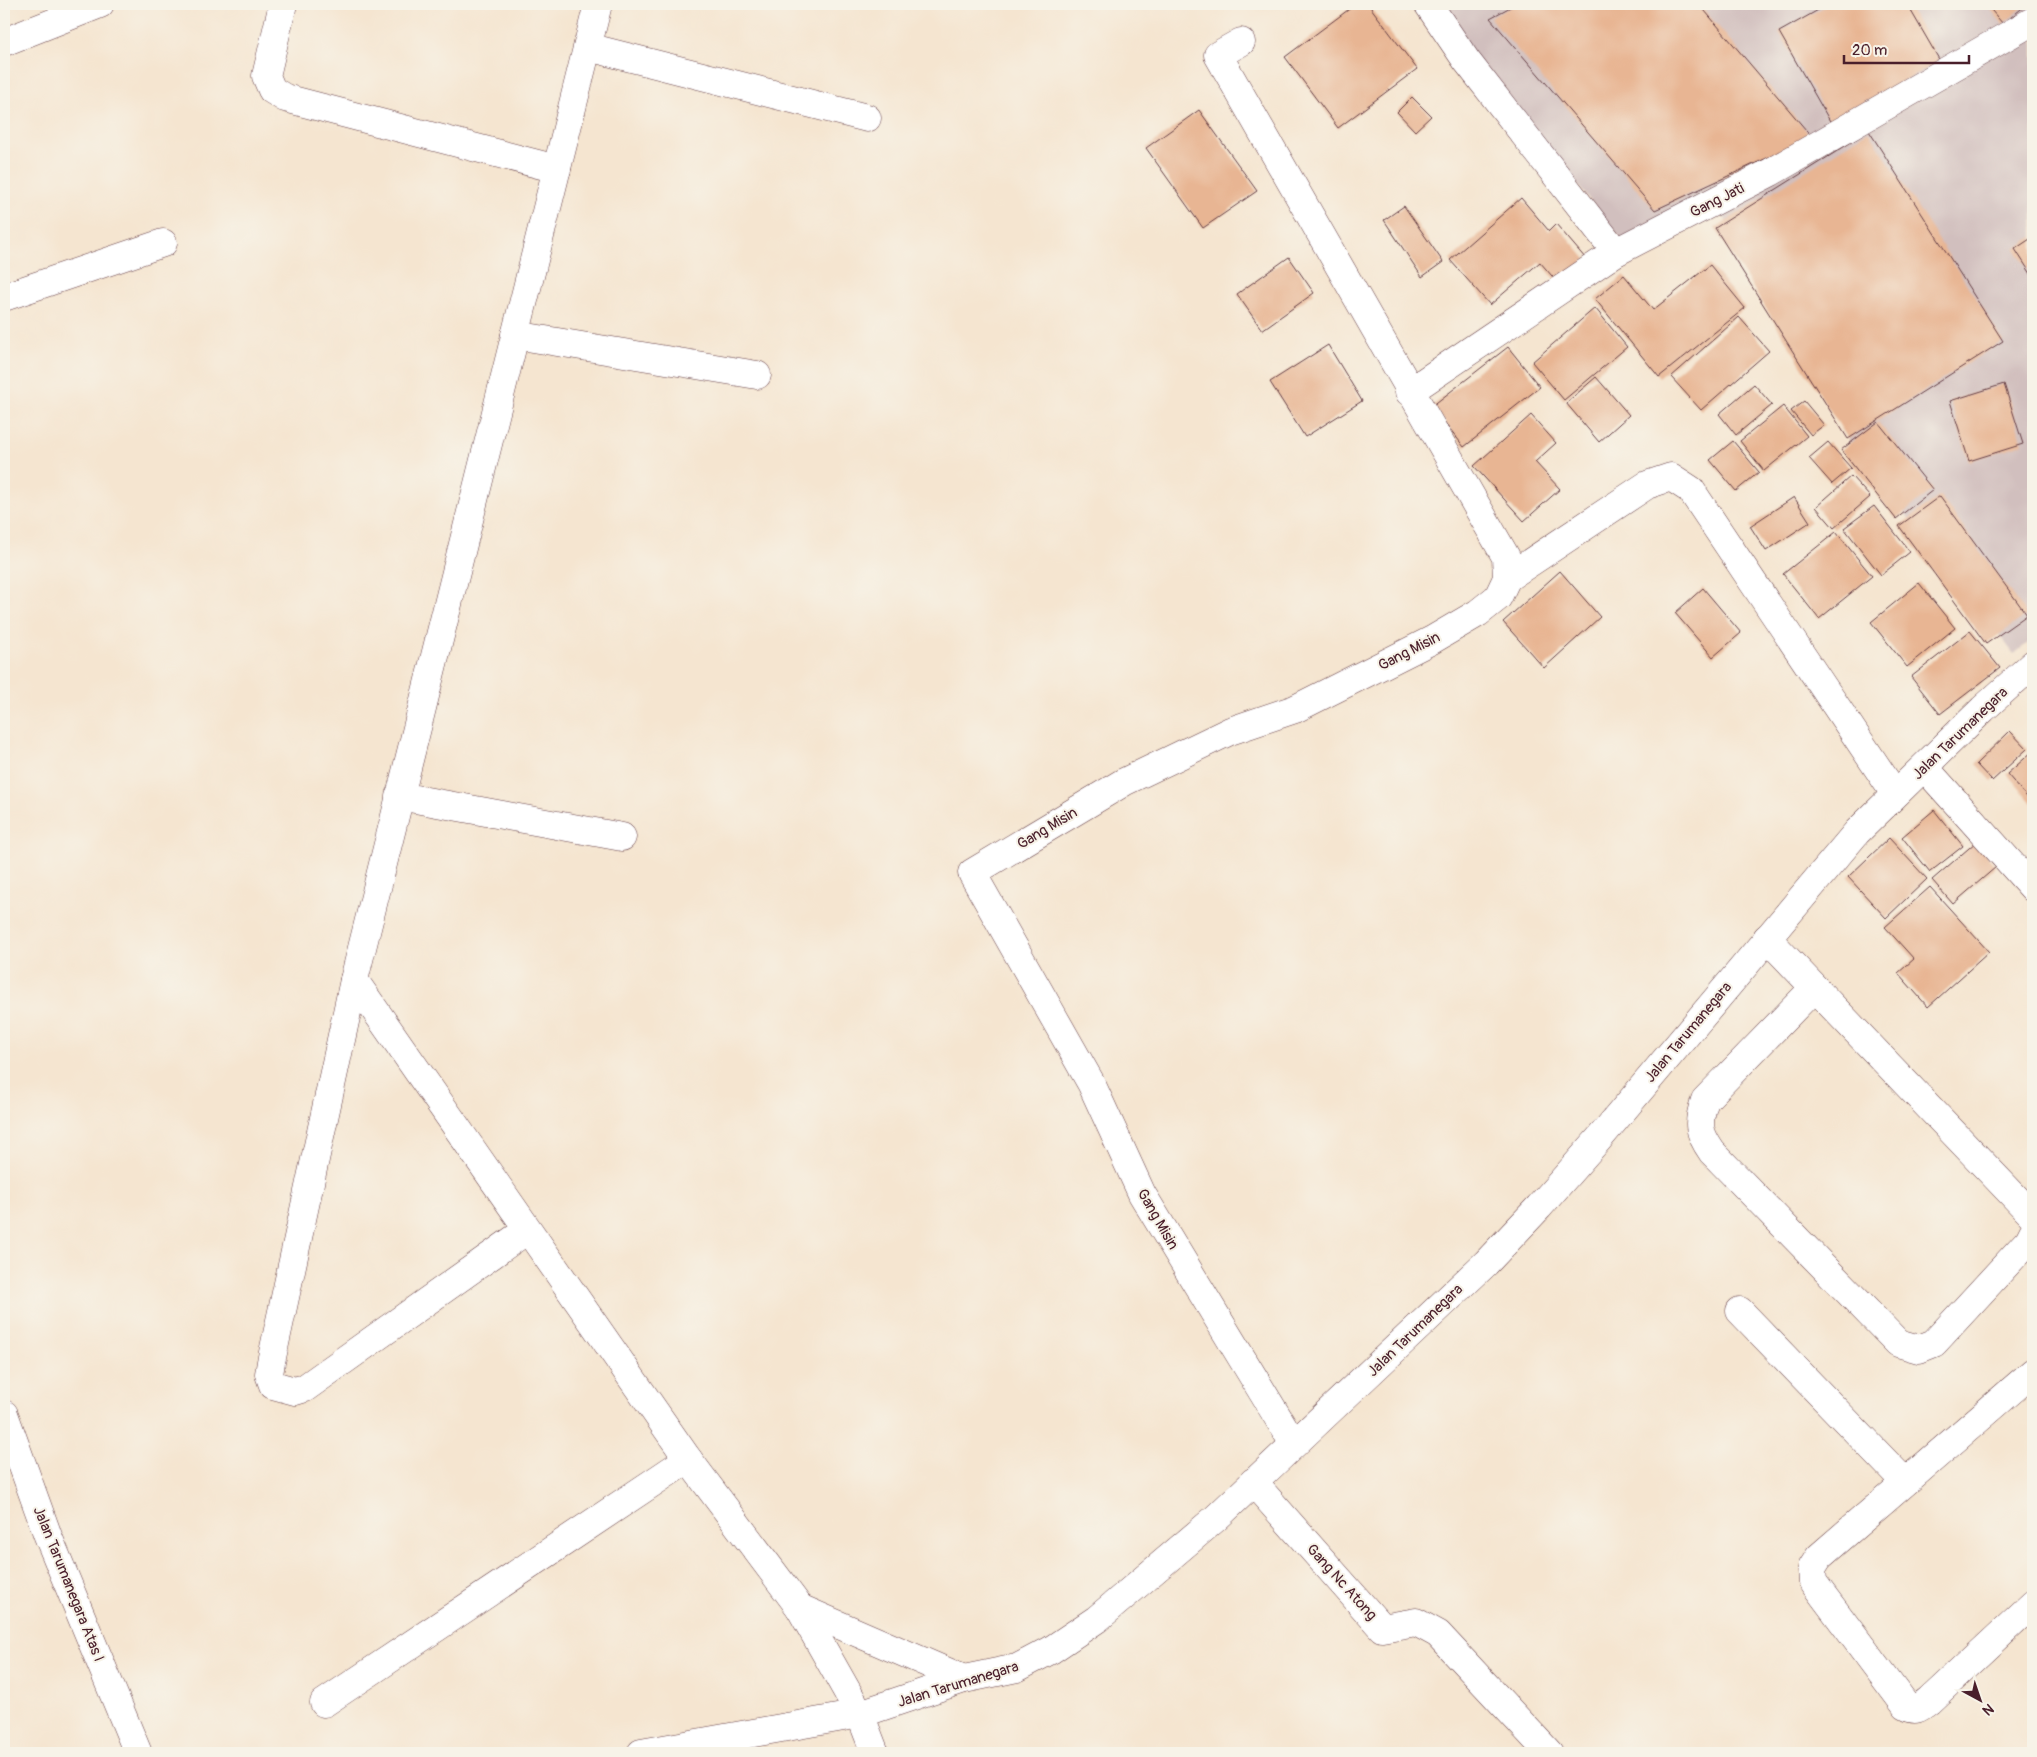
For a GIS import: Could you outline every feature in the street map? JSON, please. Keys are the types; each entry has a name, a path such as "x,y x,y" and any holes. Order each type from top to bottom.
{"street":[{"path":"4,42 100,4"},
{"path":"283,4 266,76 272,90 285,98 557,169"},
{"path":"527,1230 305,1388 295,1391 273,1385 269,1374 271,1362 354,980 598,4"},
{"path":"1428,4 1466,60 1616,252"},
{"name":"Gang Jati","path":"1409,392 1616,252 1771,172 2033,21"},
{"path":"1241,42 1218,55 1409,392 1506,557 1507,578"},
{"path":"588,47 866,118"},
{"path":"4,297 163,243"},
{"path":"515,335 757,375"},
{"path":"1507,578 1647,485 1670,477 1691,490 1895,794"},
{"name":"Gang Misin","path":"1294,1444 1142,1194 1091,1083 972,873 1124,782 1230,731 1295,709 1432,640 1478,613 1498,597 1507,578"},
{"name":"Jalan Tarumanegara","path":"641,1753 860,1714 964,1679 1017,1668 1051,1650 1097,1619 1201,1531 1425,1322 1539,1207 1857,832 1895,794 1925,768 1983,709 2033,664"},
{"path":"1925,768 2033,888"},
{"path":"399,796 622,837"},
{"path":"1767,938 2033,1216"},
{"path":"354,980 688,1459 800,1608 860,1714 875,1753"},
{"path":"1814,988 1705,1100 1699,1117 1701,1137 1712,1152 1898,1343 1919,1349 1934,1343 2029,1240 2033,1232"},
{"path":"1740,1311 1905,1482"},
{"path":"2033,1372 1819,1557 1812,1568 1813,1582 1906,1706 1912,1710 1920,1709 2033,1604"},
{"name":"Jalan Tarumanegara Atas I","path":"4,1414 48,1536 138,1753"},
{"path":"324,1703 688,1459"},
{"name":"Gang Nc Atong","path":"1253,1482 1382,1628 1416,1622 1438,1634 1549,1753"},
{"path":"800,1608 964,1679"}],"shaded area":[{"path":"1432,4 2033,4 2033,639 2014,654 1848,439 1714,199 1630,250"}],"building":[{"path":"1356,4 1368,4 1417,69 1338,128 1285,57"},
{"path":"1516,4 1699,4 1812,137 1655,210 1490,18"},
{"path":"1829,4 1907,4 1940,61 1831,123 1779,32"},
{"path":"1986,4 2027,4 2003,24"},
{"path":"1412,97 1431,116 1415,131 1397,112"},
{"path":"1199,110 1257,191 1203,228 1146,148"},
{"path":"1869,131 2003,341 1848,439 1715,228"},
{"path":"1521,198 1549,231 1556,224 1586,259 1558,283 1540,262 1490,305 1450,260"},
{"path":"1404,206 1443,262 1422,277 1384,220"},
{"path":"2033,237 2033,277 2015,249"},
{"path":"1289,257 1314,293 1262,330 1237,294"},
{"path":"1710,265 1745,308 1659,377 1595,299 1624,275 1653,310"},
{"path":"1595,308 1627,347 1564,400 1532,362"},
{"path":"1739,317 1769,351 1701,410 1671,377"},
{"path":"1328,345 1362,401 1305,437 1270,382"},
{"path":"1508,347 1540,387 1464,447 1432,406"},
{"path":"1596,377 1629,415 1599,442 1566,403"},
{"path":"1754,384 1772,405 1736,435 1719,414"},
{"path":"2004,384 2023,444 1969,461 1950,401"},
{"path":"1804,401 1824,425 1811,435 1791,411"},
{"path":"1783,406 1807,436 1764,471 1740,441"},
{"path":"1531,415 1556,443 1535,462 1560,489 1524,521 1474,466"},
{"path":"1878,422 1933,490 1896,519 1841,450"},
{"path":"1733,441 1759,472 1736,491 1710,460"},
{"path":"1828,442 1851,468 1832,484 1809,458"},
{"path":"1851,476 1870,497 1834,528 1816,507"},
{"path":"1940,496 2027,615 1986,644 1899,526"},
{"path":"1794,497 1810,522 1766,551 1750,526"},
{"path":"1874,506 1910,552 1881,575 1844,528"},
{"path":"1836,532 1872,576 1819,619 1783,574"},
{"path":"1560,571 1600,617 1544,668 1503,622"},
{"path":"1919,583 1955,628 1907,667 1871,622"},
{"path":"1703,588 1741,633 1713,657 1675,613"},
{"path":"1970,631 2000,668 1940,714 1911,677"},
{"path":"2010,731 2027,749 1992,781 1976,764"},
{"path":"2033,751 2033,804 2007,774"},
{"path":"1934,810 1963,846 1930,872 1902,837"},
{"path":"1889,838 1927,879 1886,918 1848,877"},
{"path":"1976,842 1996,867 1953,904 1932,880"},
{"path":"1930,887 1989,952 1928,1007 1898,973 1914,959 1885,927"}]}
